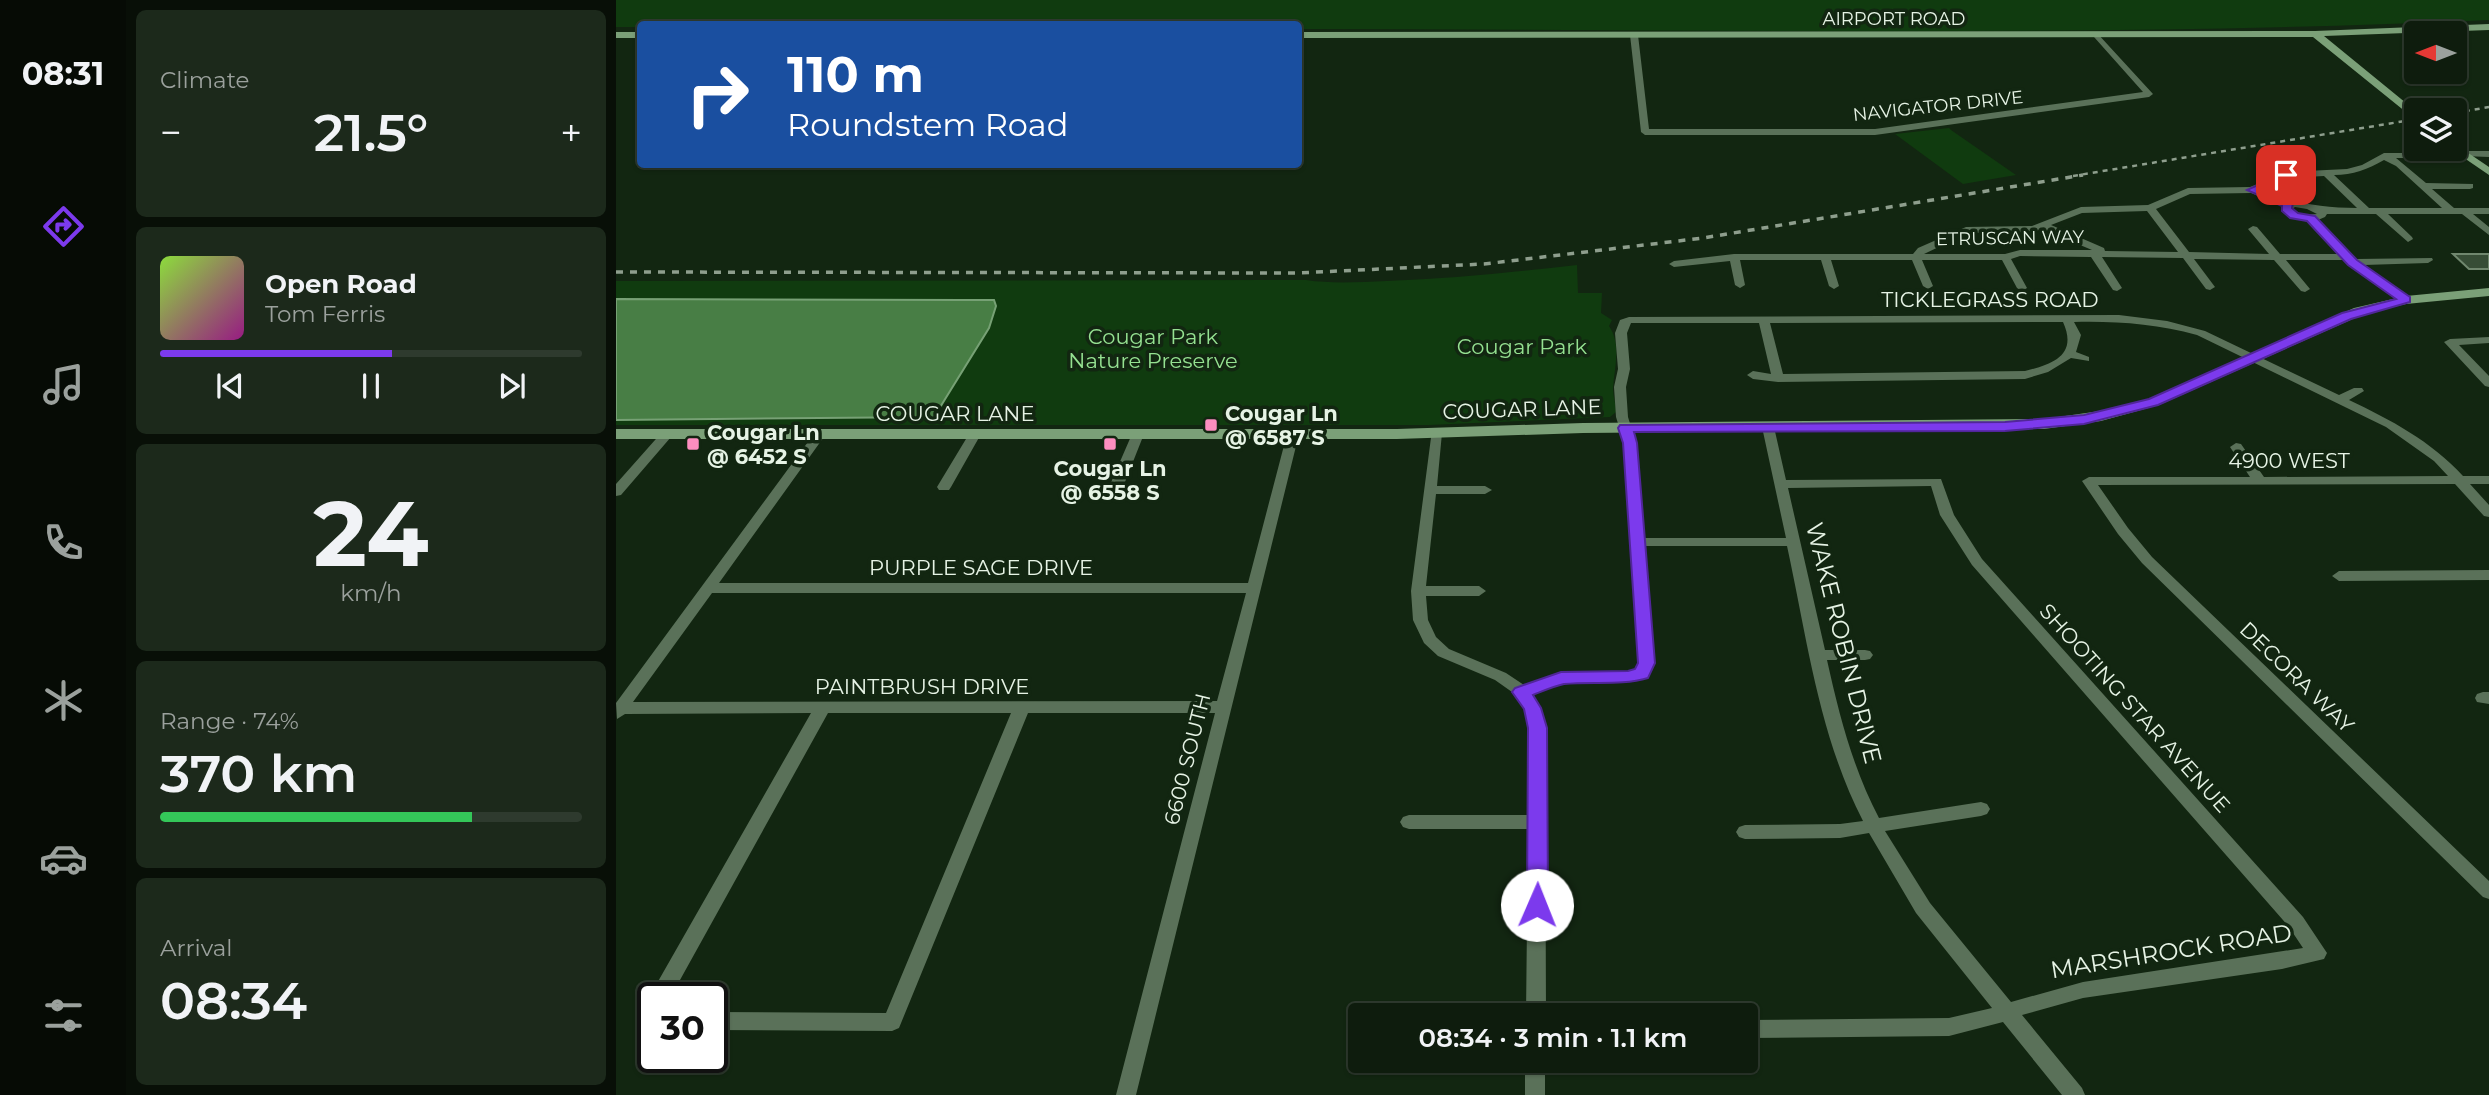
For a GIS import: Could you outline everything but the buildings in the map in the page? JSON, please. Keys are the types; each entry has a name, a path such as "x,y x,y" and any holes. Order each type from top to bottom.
{"street":[{"name":"AIRPORT ROAD","path":"1302,35 2315,34 2489,27"},
{"name":"NAVIGATOR DRIVE","path":"1634,35 1645,132 1875,132 2149,94 2097,34"},
{"path":"2315,34 2404,106"},
{"path":"616,35 637,35"},
{"path":"2386,90 2404,101"},
{"path":"2467,152 2489,154"},
{"path":"2384,156 2399,164 2451,211"},
{"path":"1928,286 1916,257 1922,250 1966,230 2033,229 2081,210 2150,208 2188,191 2252,190 2286,175 2357,170 2384,156 2404,156"},
{"path":"2467,156 2489,172"},
{"path":"2325,172 2366,211"},
{"path":"2424,186 2470,186"},
{"path":"2252,190 2289,205 2309,206 2321,211 2489,211"},
{"path":"2289,205 2286,209 2290,214 2311,219 2320,217 2321,211"},
{"path":"2150,208 2210,287"},
{"path":"2379,211 2408,239"},
{"path":"2465,211 2489,232"},
{"path":"2311,219 2350,260 2406,300"},
{"path":"2044,226 2108,253"},
{"path":"2253,229 2305,289"},
{"name":"ETRUSCAN WAY","path":"1674,264 1734,257 2005,257 2020,253 2428,260"},
{"path":"2094,253 2117,288"},
{"path":"1734,257 1741,285"},
{"path":"1825,257 1834,286"},
{"path":"2005,257 2022,288"},
{"name":"COUGAR LANE","path":"616,434 1436,433 1625,428 2005,426 2074,421 2154,402 2347,316 2406,300 2489,292"},
{"path":"1764,318 1778,378"},
{"path":"1754,375 1778,378 2002,377 2044,370 2070,354 2075,335 2067,318"},
{"name":"TICKLEGRASS ROAD","path":"1625,428 1620,387 1624,369 1621,333 1624,322 1636,319 2131,318 2202,333 2416,440 2439,457 2489,513"},
{"path":"2489,340 2450,342 2489,383"},
{"path":"2070,354 2085,359"},
{"path":"2340,400 2358,391"},
{"name":"WAKE ROBIN DRIVE","path":"1768,427 1842,752 1874,826 1903,880 1923,908 2075,1095"},
{"path":"1521,692 1561,678 1628,677 1642,674 1647,651 1630,443 1625,428"},
{"path":"1436,433 1417,614 1428,640 1443,653 1486,670 1521,692 1532,708 1537,728 1536,1003"},
{"path":"616,492 667,434"},
{"path":"618,711 820,434"},
{"path":"944,487 975,434"},
{"path":"1116,487 1138,434"},
{"name":"6600 SOUTH","path":"1126,1095 1293,434"},
{"path":"2236,447 2260,481"},
{"name":"4900 WEST","path":"2089,481 2489,480"},
{"name":"DECORA WAY","path":"2089,481 2123,531 2147,560 2489,892"},
{"name":"SHOOTING STAR AVENUE","path":"1781,484 1936,482 1947,515 1977,562 2296,922 2317,953"},
{"path":"1429,489 1485,490"},
{"path":"1638,542 1793,542"},
{"path":"2339,576 2489,575"},
{"name":"PURPLE SAGE DRIVE","path":"708,588 1254,588"},
{"path":"1418,591 1479,590"},
{"path":"1818,655 1866,655"},
{"path":"668,982 823,707"},
{"name":"PAINTBRUSH DRIVE","path":"618,711 823,707 1224,707"},
{"path":"728,1021 892,1022 1021,707"},
{"path":"1745,832 1840,831 1981,809"},
{"path":"1409,822 1538,822"},
{"name":"MARSHROCK ROAD","path":"1758,1029 1949,1027 1975,1023 2051,996 2083,989 2282,961 2317,953"},
{"path":"1535,1073 1535,1095"}],"green space":[{"path":"616,0 2489,0 2489,20 2192,29 1302,29 1302,21 637,21 637,27 616,27"},
{"path":"1949,128 2016,175 1963,184 1895,134"},
{"name":"Cougar Park","path":"1577,265 1578,293 1602,293 1601,313 1612,320 1609,326 1616,349 1613,389 1616,412 1610,417 1429,425 616,425 616,281 1346,282 1459,277"}],"shaded area":[{"path":"616,299 994,300 996,306 989,328 934,417 616,420"}],"railway":[{"path":"2467,111 2489,107"},
{"path":"2073,176 2404,121"},
{"path":"616,272 1297,273 1484,264 1703,238 2083,175"}],"place":[{"name":"Cougar Ln @ 6587 S","path":"1211,425"},
{"name":"Cougar Ln @ 6452 S","path":"693,444"},
{"name":"Cougar Ln @ 6558 S","path":"1110,444"}],"route":[{"path":"1537,905 1537,728 1532,708 1521,692 1561,678 1628,677 1642,674 1647,663 1630,443 1625,428 2005,426 2084,419 2154,402 2347,316 2406,300 2353,262 2311,219 2294,216 2286,209 2289,205 2252,190 2286,175"}],"park label":[{"name":"Cougar Park Nature Preserve","path":"1153,348"}]}
